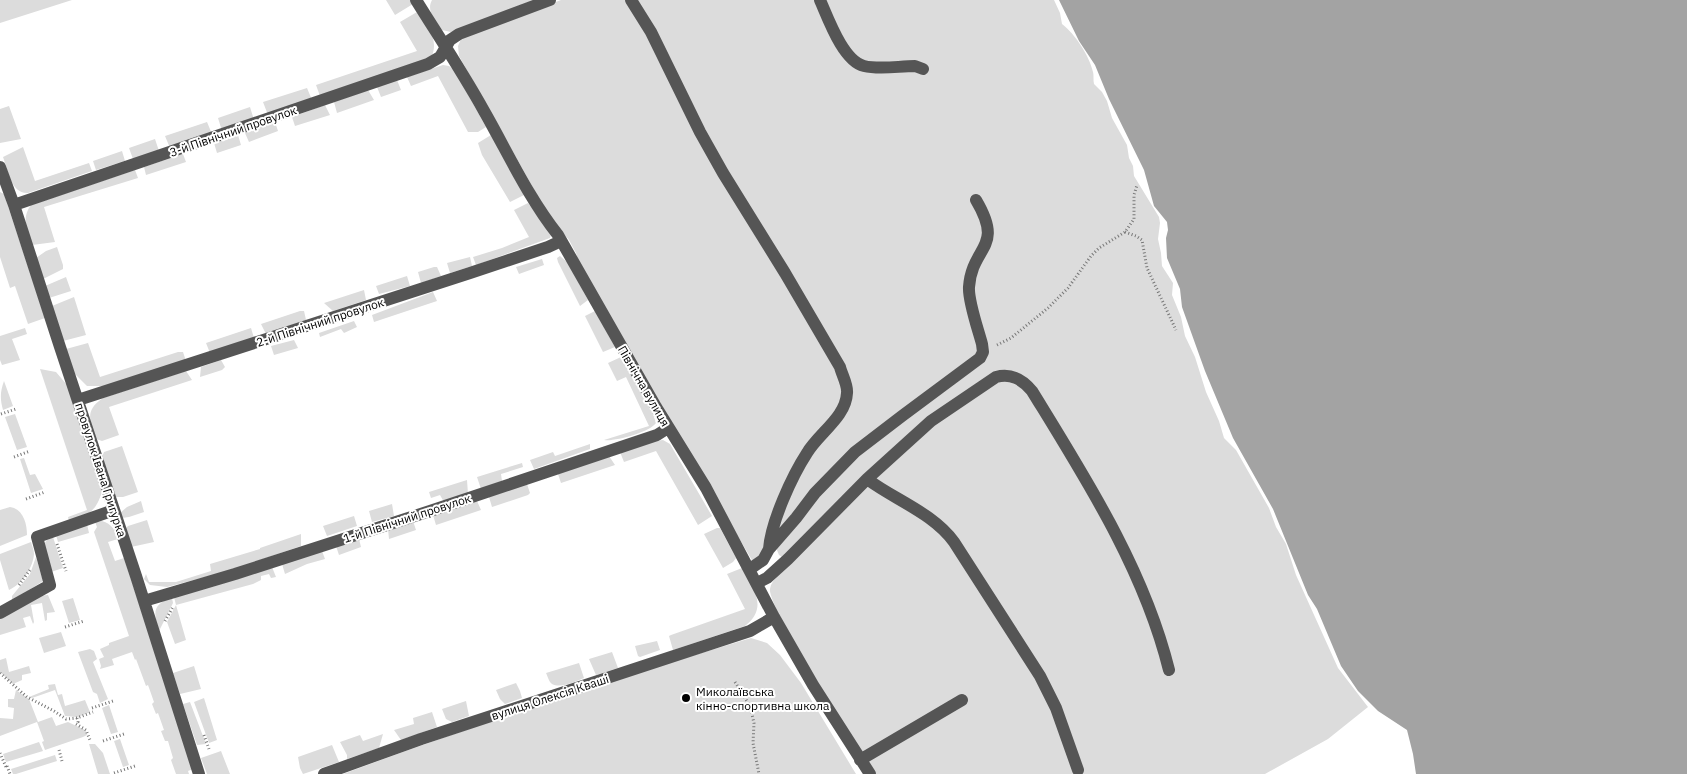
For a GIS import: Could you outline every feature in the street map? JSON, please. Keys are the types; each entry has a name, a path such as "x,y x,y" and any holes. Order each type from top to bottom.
{"street":[{"name":"3-й Північний провулок","path":"14,205 428,64 440,57 450,40 459,34 550,0"},
{"path":"631,0 651,32 700,132 790,281 840,367 846,383 848,393 842,411 807,452 791,484 770,535 768,548 763,560 750,569"},
{"path":"820,0 838,40 852,58 863,66 915,66 923,69"},
{"name":"Північна вулиця","path":"421,2 446,48 478,100 529,195 561,241 668,428 706,488 774,617 813,685 870,774"},
{"name":"провулок Івана Григурка","path":"1,175 14,205 199,774"},
{"path":"768,548 796,518 814,493 855,452 980,358 983,352 969,290 971,272 988,239 989,227 986,216 976,200"},
{"name":"2-й Північний провулок","path":"78,400 470,273 561,241"},
{"path":"757,583 767,578 788,559 867,479 931,420 996,377 1003,375 1014,377 1024,382 1032,391 1110,523 1152,614 1161,640 1168,670"},
{"name":"1-й Північний провулок","path":"144,601 235,574 478,496 657,434 668,428"},
{"path":"867,479 877,487 912,507 949,535 1040,676 1056,708 1078,770"},
{"path":"4,611 50,585 37,537 114,510"},
{"name":"вулиця Олексія Кваші","path":"324,774 421,739 750,631 774,617"},
{"path":"860,760 962,700"}],"path":[{"path":"983,352 1010,338 1048,308 1068,288 1082,266 1095,252 1125,232 1134,219 1134,195 1137,185"},
{"path":"1125,232 1142,240 1147,268 1176,330"},
{"path":"1,414 16,409"},
{"path":"14,457 30,451"},
{"path":"26,499 45,492"},
{"path":"53,531 66,572"},
{"path":"4,611 8,595 14,591 29,572 36,554 40,550"},
{"path":"168,629 165,622 174,604 171,592"},
{"path":"65,628 84,621"},
{"path":"0,673 27,697 54,710 72,724 76,724 86,730 90,740"},
{"path":"735,682 750,706 754,722 753,743 759,774"},
{"path":"66,719 77,718 113,701"},
{"path":"76,724 78,722 77,718"},
{"path":"103,741 124,734"},
{"path":"59,750 62,761"},
{"path":"0,753 10,774"},
{"path":"114,773 135,766"}],"shaded area":[{"path":"0,0 72,0 0,23"},
{"path":"386,0 410,0 413,4 395,15"},
{"path":"432,0 538,0 451,32 442,30 434,19 430,8"},
{"path":"561,0 628,0 843,384 840,405 826,425 756,561 753,562 580,266 569,240 549,216 459,56 458,46 462,37"},
{"path":"635,0 1054,0 1060,13 1062,24 1085,52 1091,65 1094,84 1107,101 1112,118 1127,145 1134,176 1159,217 1158,239 1162,266 1173,283 1172,295 1181,317 1185,336 1195,357 1224,438 1236,450 1269,508 1276,527 1286,544 1296,575 1338,668 1368,707 1328,739 1265,774 876,774 798,649 773,601 770,589 776,578 791,563 779,555 772,538 794,484 850,393 725,172"},
{"path":"1059,0 1687,0 1687,774 1416,774 1407,730 1378,711 1358,691 1341,666 1317,609 1308,595 1273,509 1233,438 1205,371 1182,307 1180,289 1167,258 1167,222 1154,206 1144,170 1109,99 1095,65 1079,41"},
{"path":"417,12 433,39 434,45 431,58 320,96 316,85 417,51 400,22"},
{"path":"443,65 449,66 455,71 486,127 478,132 468,132 438,76 411,86 407,77"},
{"path":"397,80 401,90 381,97 377,87"},
{"path":"307,88 312,100 268,115 263,102"},
{"path":"368,90 374,100 337,113 334,102"},
{"path":"325,105 330,115 295,126 292,117"},
{"path":"9,106 21,139 0,143 0,109"},
{"path":"250,107 254,120 222,131 218,118"},
{"path":"207,122 212,134 170,148 165,136"},
{"path":"275,122 278,131 249,142 245,133"},
{"path":"238,135 241,145 217,153 214,143"},
{"path":"491,135 524,195 510,202 482,155 478,143"},
{"path":"155,139 159,151 133,159 129,148"},
{"path":"23,147 35,181 89,163 92,171 28,193 22,192 18,190 11,180 3,157"},
{"path":"122,151 125,161 96,170 93,161"},
{"path":"183,154 186,162 146,175 144,167"},
{"path":"135,170 138,178 44,207 55,242 32,245 26,219 31,205"},
{"path":"0,192 4,194 45,318 28,324 15,286 10,288 0,257"},
{"path":"528,203 551,234 550,238 476,265 473,257 529,237 514,210"},
{"path":"57,247 63,269 43,279 36,258 46,251"},
{"path":"560,256 568,263 588,300 580,306 558,262 557,258"},
{"path":"470,257 472,266 450,273 447,263"},
{"path":"542,259 544,265 519,274 516,267"},
{"path":"437,267 441,276 421,283 418,272"},
{"path":"407,276 410,286 379,294 376,286"},
{"path":"66,277 71,291 49,298 45,286"},
{"path":"364,290 366,300 333,311 324,303"},
{"path":"433,292 437,301 374,322 372,315"},
{"path":"74,297 86,335 63,341 52,306"},
{"path":"304,311 306,320 266,334 261,324"},
{"path":"595,311 615,347 603,352 585,316"},
{"path":"354,321 357,327 344,333 341,329 320,337 319,333"},
{"path":"25,328 27,334 12,339 20,360 2,365 0,360 0,336"},
{"path":"251,328 254,338 210,353 206,343"},
{"path":"294,340 298,348 274,355 271,346"},
{"path":"88,343 100,377 178,352 183,352 186,361 106,386 87,386 74,373 66,349"},
{"path":"621,357 653,414 656,423 647,430 632,436 604,440 649,426 626,377 617,381 608,363"},
{"path":"221,360 225,367 222,370 200,377 201,367"},
{"path":"40,369 56,372 67,385 102,492 94,509 69,521 68,517 87,510"},
{"path":"186,371 192,380 109,407 119,435 102,441 96,439 90,416 93,407 103,398"},
{"path":"4,381 13,406 3,410 1,396"},
{"path":"15,414 27,447 17,450 5,417"},
{"path":"663,440 670,444 712,516 698,525 656,451 624,462 620,452"},
{"path":"590,444 590,449 534,469 530,460 553,452 555,456"},
{"path":"122,446 138,492 123,497 115,497 102,457 104,452"},
{"path":"609,456 615,465 561,483 558,474"},
{"path":"24,458 30,475 35,474 43,489 31,493 20,459"},
{"path":"522,463 523,467 501,474 502,481 481,489 477,477"},
{"path":"467,480 468,494 444,502 440,495 431,498 429,492"},
{"path":"527,484 530,493 528,495 492,507 489,497"},
{"path":"141,501 144,512 122,518 120,513 127,507"},
{"path":"477,501 481,510 436,525 433,515"},
{"path":"392,504 394,516 372,522 369,511"},
{"path":"10,507 18,511 23,517 27,535 0,546 0,510"},
{"path":"354,516 357,526 327,536 323,526"},
{"path":"147,520 154,542 131,547 125,529 128,526"},
{"path":"102,521 113,528 116,533 118,539 108,542 115,561 124,558 193,769 188,771 189,774 176,774 171,760 173,758 168,741 165,741 161,731 164,730 158,713 156,714 152,704 154,702 148,685 146,686 132,652 112,659 114,665 100,669 99,659 104,657 100,649 109,645 109,643 129,636 94,532 97,527 95,522"},
{"path":"413,521 416,530 389,539 388,529"},
{"path":"87,524 89,533 58,542 56,535"},
{"path":"720,528 736,558 723,568 704,534"},
{"path":"301,534 301,546 228,571 167,587 150,585 144,579 146,574 149,582 176,582 211,571 210,564"},
{"path":"53,537 63,568 51,572 44,544"},
{"path":"359,539 361,547 339,555 336,546"},
{"path":"31,542 34,554 32,565 22,580 9,590 0,554"},
{"path":"322,551 325,559 307,564 285,574 282,564"},
{"path":"36,557 43,581 12,601 12,596 30,574"},
{"path":"272,567 276,577 271,578 269,574 261,576 261,580 253,584 176,605 174,597"},
{"path":"742,568 757,597 756,612 752,619 745,626 673,650 669,636 745,609 727,574"},
{"path":"48,595 55,612 47,613 47,620 45,621 42,603 31,605 33,624 30,616 23,618 26,627 0,635 0,618 39,596"},
{"path":"73,598 80,620 69,623 62,601"},
{"path":"172,598 173,603 159,631 155,615 157,607 165,600"},
{"path":"176,605 186,640 175,644 167,622"},
{"path":"61,632 66,646 44,653 39,638"},
{"name":"Миколаївська кінно-спортивна школа","path":"751,638 767,643 780,655 801,683 856,774 343,774 444,737 546,703"},
{"path":"657,641 660,650 638,656 635,646"},
{"path":"90,649 94,651 97,659 93,662 108,699 100,703 97,694 93,692 78,652"},
{"path":"612,652 618,668 596,675 589,659"},
{"path":"6,658 9,672 29,666 31,673 22,675 22,680 13,684 0,672 0,660"},
{"path":"579,663 584,678 560,686 550,682 546,673"},
{"path":"194,666 201,689 180,694 173,673"},
{"path":"516,683 522,698 505,704 500,699 496,690"},
{"path":"55,684 58,695 62,694 65,706 85,700 90,712 78,717 65,716 55,690 32,698 29,697 49,689 48,685"},
{"path":"16,690 29,699 38,722 52,717 56,726 68,722 85,730 87,735 45,750 42,742 44,741 37,722 0,736 0,718 13,719 14,708 8,707 8,699 14,699"},
{"path":"204,698 217,740 209,743 194,702"},
{"path":"466,701 469,716 452,722 446,719 442,709"},
{"path":"190,702 206,744 197,745 183,704"},
{"path":"109,705 118,732 111,734 102,708"},
{"path":"432,712 437,727 401,740 394,730 414,724 413,718"},
{"path":"383,734 379,748 347,759 347,755 340,742 360,735 363,741"},
{"path":"120,739 129,765 123,767 114,741"},
{"path":"39,742 43,751 6,762 3,754"},
{"path":"89,744 95,744 103,753 110,774 98,774"},
{"path":"332,745 339,762 303,774 298,757"},
{"path":"221,751 230,774 207,774 201,758"},
{"path":"55,755 57,761 16,774 13,774 11,769"}],"place":[{"name":"Миколаївська кінно-спортивна школа","path":"686,698"}]}
